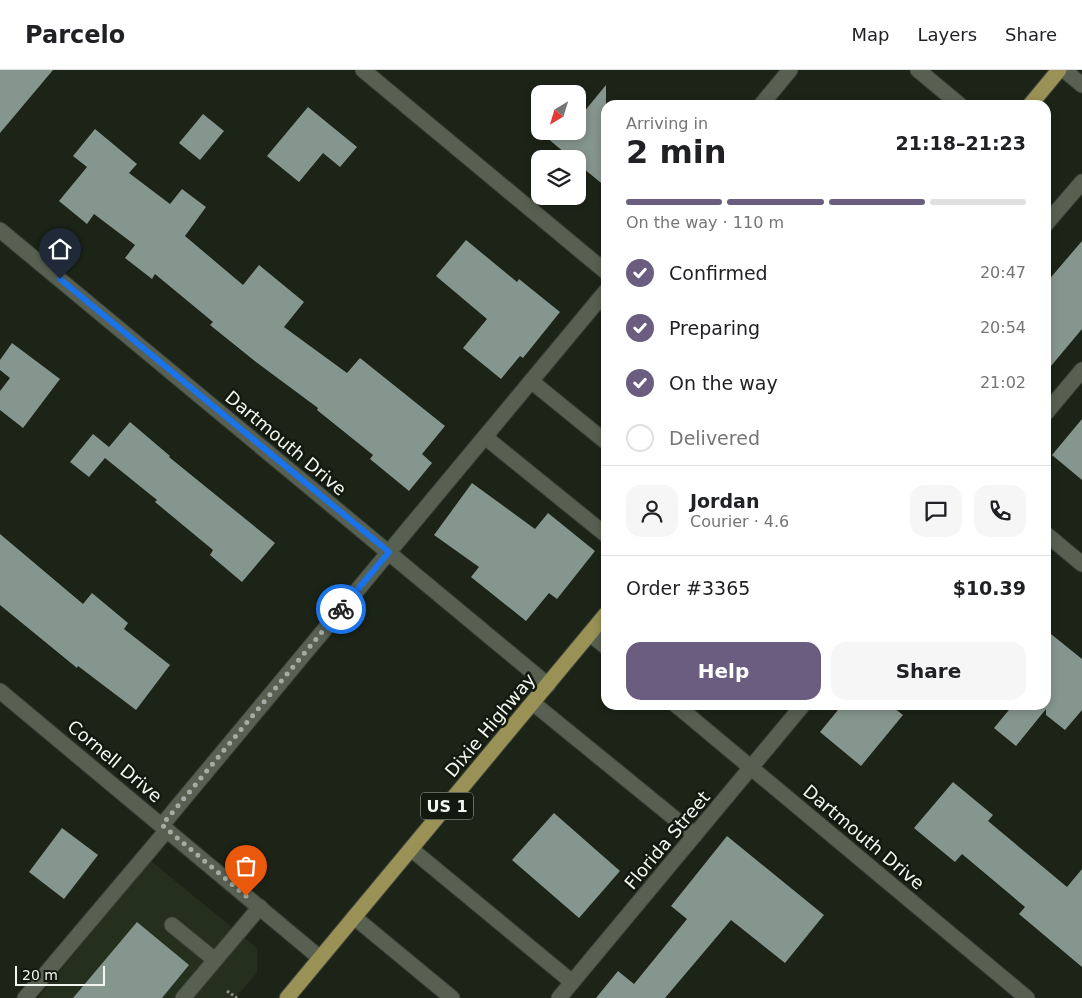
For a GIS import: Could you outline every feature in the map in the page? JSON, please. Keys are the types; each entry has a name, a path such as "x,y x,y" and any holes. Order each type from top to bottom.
{"main road":[{"path":"1034,100 1059,70"},
{"name":"Dixie Highway","path":"287,998 601,620"}],"street":[{"path":"363,70 601,268"},
{"path":"765,100 790,70"},
{"path":"918,70 954,100"},
{"path":"1064,70 1082,85"},
{"path":"1051,218 1082,182"},
{"name":"Dartmouth Drive","path":"0,230 548,685"},
{"path":"25,998 389,552 601,297"},
{"path":"1051,407 1082,370"},
{"path":"532,381 601,438"},
{"path":"485,438 601,531"},
{"path":"1051,538 1082,564"},
{"path":"590,634 601,643"},
{"name":"Cornell Drive","path":"0,691 320,958"},
{"path":"533,703 695,835"},
{"name":"Dartmouth Drive","path":"682,710 1027,998"},
{"name":"Florida Street","path":"559,998 800,710"},
{"path":"411,849 572,982"},
{"path":"183,998 260,907"},
{"path":"354,917 452,998"},
{"path":"172,925 215,960"}],"path":[{"path":"228,991 237,998"}],"shaded area":[{"path":"150,860 257,948 257,973 235,998 38,998"}],"building":[{"path":"0,70 53,70 0,133"},
{"path":"606,85 606,100 601,100 601,183 586,171 586,150 561,150 550,140 586,140 586,109"},
{"path":"308,107 357,147 340,167 323,153 299,182 267,156"},
{"path":"203,114 224,131 200,160 179,143"},
{"path":"95,129 137,164 129,173 170,204 182,189 206,207 185,236 243,285 259,265 304,302 284,327 347,373 360,358 445,426 422,454 432,463 409,491 370,459 373,455 317,410 318,408 210,325 213,322 155,274 152,279 125,258 135,245 94,214 87,224 59,201 87,167 73,156"},
{"path":"466,240 517,282 519,279 560,312 523,358 520,356 501,379 463,348 487,319 436,276"},
{"path":"1082,241 1082,329 1051,366 1051,277"},
{"path":"12,343 60,379 23,428 0,410 0,391 10,378 0,370 0,360"},
{"path":"1082,419 1082,480 1052,455"},
{"path":"130,422 169,457 275,543 242,582 210,555 213,550 155,502 157,500 105,458 89,477 70,462 93,434 109,447"},
{"path":"472,483 535,529 548,513 595,551 557,599 549,593 526,621 471,577 479,567 434,535"},
{"path":"0,534 83,604 92,593 128,623 124,629 170,665 136,710 78,666 77,668 0,605"},
{"path":"1051,634 1082,659 1082,710 1065,730 1046,715 1046,710 1051,710"},
{"path":"838,710 896,710 903,715 861,766 820,732"},
{"path":"1009,710 1045,710 1016,746 994,728"},
{"path":"953,782 993,815 988,821 1067,887 1082,869 1082,967 1019,914 1025,907 962,854 955,862 914,828"},
{"path":"554,813 620,871 579,918 512,860"},
{"path":"62,828 98,855 64,899 29,872"},
{"path":"727,836 824,915 785,963 731,920 665,998 596,998 618,971 634,984 687,919 671,906"},
{"path":"137,922 189,965 162,998 73,998"}],"way so far":[{"path":"246,896 162,825 341,609"}],"route":[{"path":"60,279 389,552 341,609"}]}
